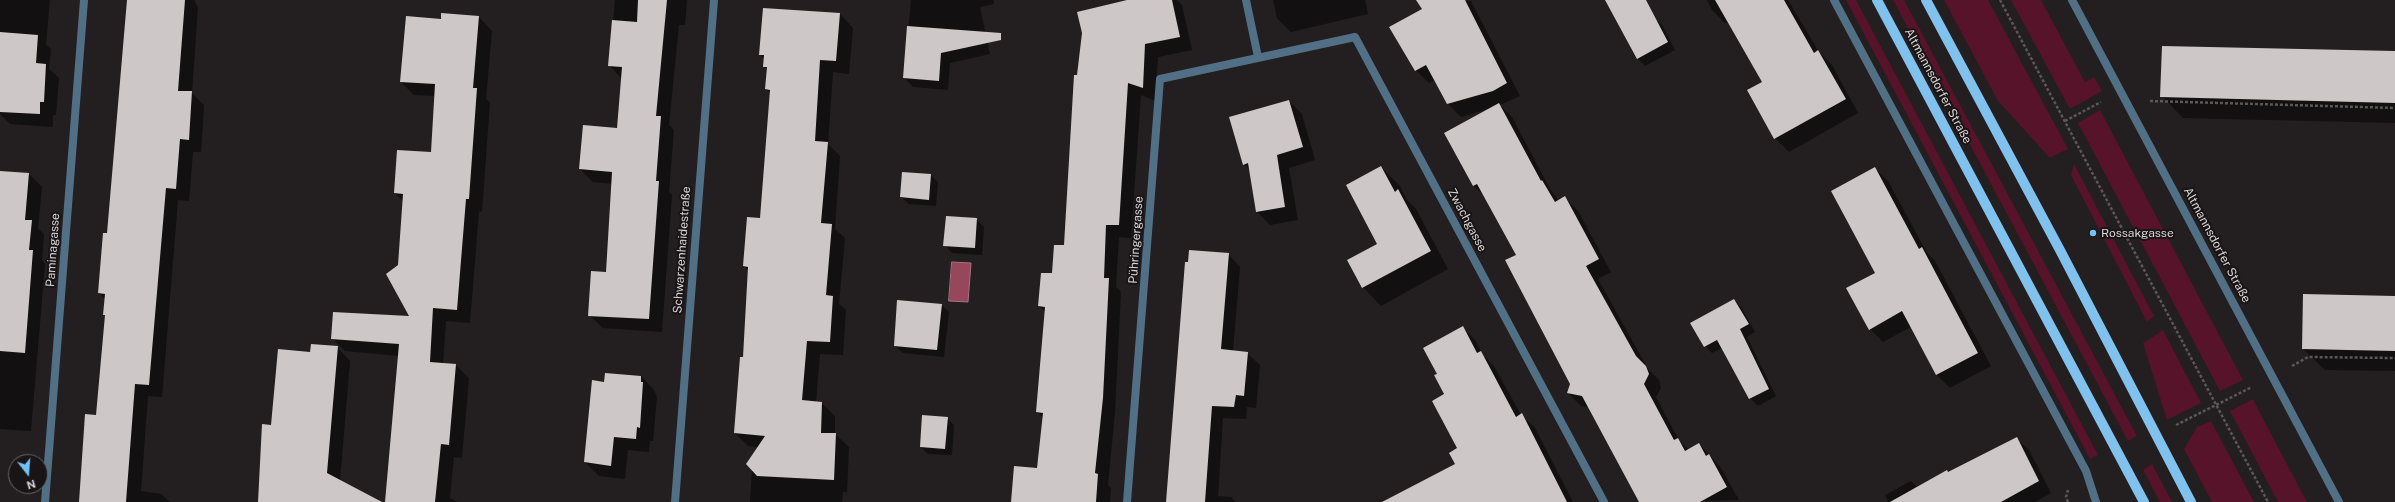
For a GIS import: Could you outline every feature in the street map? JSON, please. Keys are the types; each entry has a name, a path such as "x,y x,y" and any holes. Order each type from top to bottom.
{"main road":[{"name":"Altmannsdorfer Straße","path":"1877,0 2144,502"},
{"path":"1926,0 2061,252 2191,502"}],"street":[{"name":"Paminagasse","path":"46,502 84,0"},
{"name":"Schwarzenhaidestraße","path":"675,502 714,0"},
{"path":"1246,0 1258,58"},
{"path":"1834,0 2086,471 2096,502"},
{"name":"Altmannsdorfer Straße","path":"2072,0 2339,502"},
{"name":"Zwachgasse","path":"1258,58 1355,36 1604,502"},
{"name":"Pühringergasse","path":"1127,502 1160,79 1258,58"}],"path":[{"path":"2000,0 2268,502"},
{"path":"2065,121 2121,91"},
{"path":"2126,100 2395,108"},
{"path":"2216,405 2272,378 2308,357 2395,358"}],"shaded area":[{"path":"1846,0 1856,0 2098,455 2090,459"},
{"path":"1893,0 1904,0 2137,436 2128,441"},
{"path":"1944,0 1988,0 2068,149 2050,158 1998,101"},
{"path":"2011,0 2041,0 2085,82 2094,77 2102,91 2070,109"},
{"path":"2100,110 2243,380 2220,391 2078,123"},
{"path":"2074,164 2154,316 2147,322 2071,175"},
{"path":"952,262 971,263 968,302 949,301"},
{"path":"2163,330 2201,403 2167,420 2143,343"},
{"path":"2253,399 2307,502 2278,502 2230,411"},
{"path":"2211,421 2254,502 2212,502 2184,449 2197,427"},
{"path":"2152,464 2172,502 2160,502 2143,470"}],"building":[{"path":"127,0 185,0 178,91 192,91 189,140 180,139 176,189 166,188 149,385 135,384 126,502 79,502 85,414 96,415 105,315 103,315 105,294 98,293 103,233 107,233"},
{"path":"638,0 667,0 656,116 661,116 656,181 659,181 649,319 588,316 591,271 606,272 612,172 579,169 583,125 617,128 622,67 608,66 612,20 637,22"},
{"path":"1127,0 1172,0 1180,37 1145,44 1143,88 1128,83 1119,225 1106,225 1104,278 1109,278 1103,398 1095,473 1098,474 1096,502 1011,502 1014,466 1037,468 1043,413 1036,412 1045,307 1038,306 1041,273 1052,273 1054,245 1064,245 1074,75 1077,75 1082,33 1077,12"},
{"path":"1416,0 1465,0 1507,83 1493,91 1447,104 1426,65 1415,71 1389,27 1422,9"},
{"path":"1605,0 1646,0 1668,42 1637,59"},
{"path":"1715,0 1784,0 1814,53 1818,50 1846,99 1774,139 1747,90 1762,82"},
{"path":"763,8 840,13 836,61 820,60 815,141 828,142 821,223 832,224 826,295 833,296 830,342 807,341 802,400 822,402 821,433 836,433 834,480 757,476 746,464 765,436 734,433 740,357 743,357 748,267 743,266 747,217 760,218 770,90 765,89 767,67 763,67 764,55 759,55"},
{"path":"441,13 479,16 473,88 477,88 469,199 466,199 457,310 433,308 430,362 456,364 449,445 441,444 435,502 385,502 399,344 331,339 333,312 409,316 386,274 398,265 403,194 394,193 397,150 431,152 435,84 400,82 406,16 441,19"},
{"path":"907,26 1001,33 1001,40 941,53 939,81 903,78"},
{"path":"0,32 38,35 36,63 46,64 44,102 40,102 40,114 0,112"},
{"path":"2162,46 2395,51 2395,103 2160,97"},
{"path":"1289,100 1303,147 1277,155 1285,207 1256,212 1248,163 1243,165 1229,117"},
{"path":"1499,103 1541,181 1542,180 1555,202 1565,196 1599,259 1586,266 1636,356 1646,366 1649,374 1644,384 1674,440 1678,438 1685,451 1699,443 1706,456 1709,454 1727,487 1700,502 1639,502 1582,396 1567,393 1570,384 1505,260 1516,255 1477,184 1473,186 1444,133"},
{"path":"1381,166 1395,192 1398,189 1431,251 1362,288 1347,260 1377,244 1346,185"},
{"path":"1875,167 1919,249 1922,247 1978,353 1936,375 1902,311 1869,330 1846,288 1875,273 1831,191"},
{"path":"0,171 29,173 25,220 32,220 29,250 33,250 25,353 0,351"},
{"path":"902,172 931,174 929,200 900,197"},
{"path":"946,216 977,218 975,248 943,246"},
{"path":"1189,250 1229,253 1221,349 1248,352 1244,396 1236,395 1234,407 1212,406 1205,502 1166,502 1185,262 1188,262"},
{"path":"2303,294 2395,296 2395,351 2302,349"},
{"path":"1734,299 1749,324 1740,329 1769,389 1749,399 1717,340 1704,347 1690,323"},
{"path":"897,300 942,304 937,350 894,346"},
{"path":"1463,326 1477,353 1481,351 1516,417 1522,413 1567,502 1382,502 1455,464 1449,453 1457,448 1432,401 1444,394 1434,375 1437,374 1423,348"},
{"path":"311,344 338,346 327,473 382,502 258,502 262,424 271,425 278,349 310,352"},
{"path":"605,373 641,376 641,382 643,382 640,428 637,427 636,439 614,437 611,466 584,462 592,380 604,382"},
{"path":"922,415 948,417 945,449 920,447"},
{"path":"2017,437 2039,481 2001,502 1890,502 1947,470 1948,472"}],"place":[{"name":"Rossakgasse","path":"2093,233"}]}
